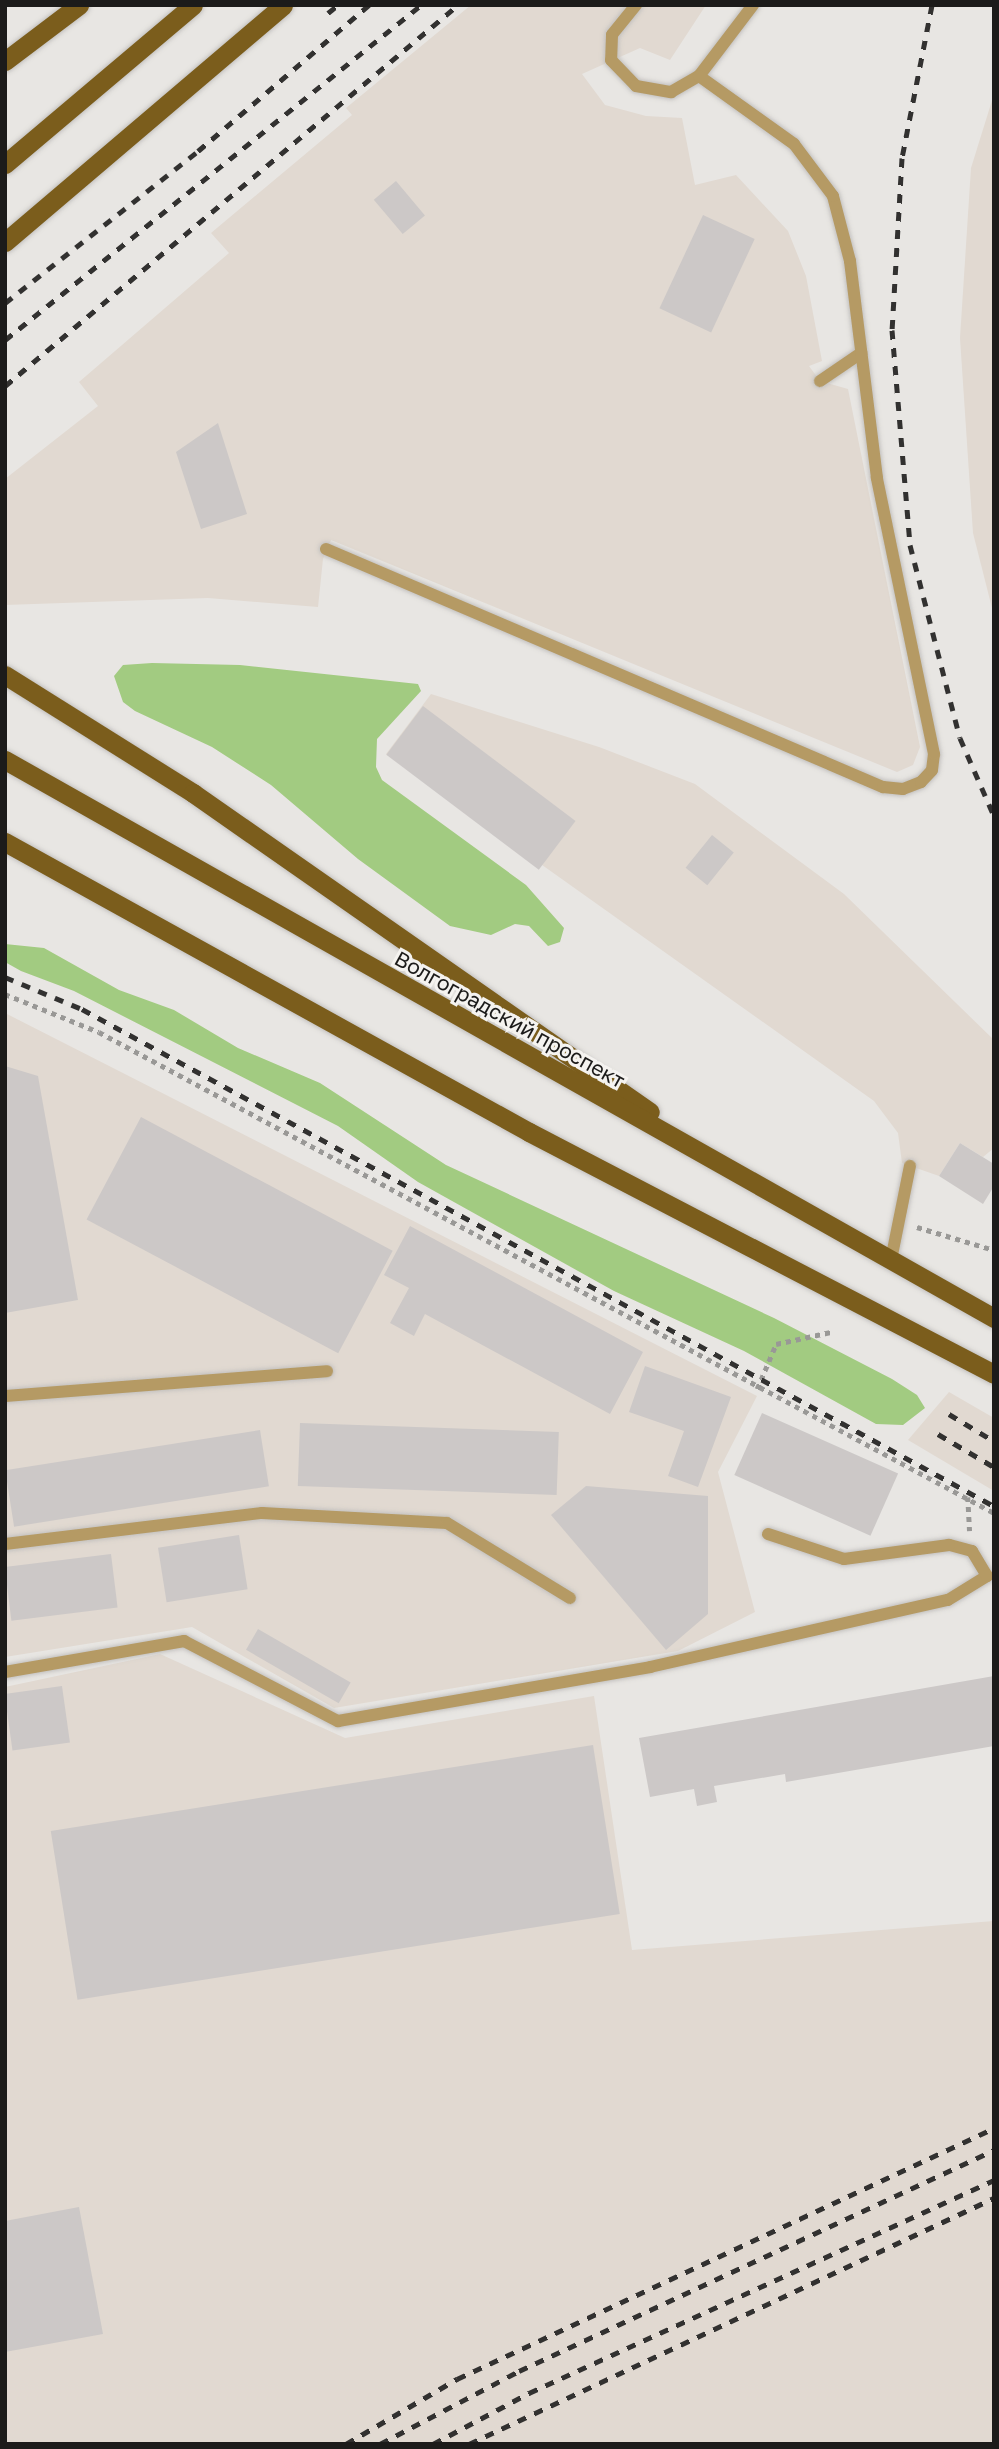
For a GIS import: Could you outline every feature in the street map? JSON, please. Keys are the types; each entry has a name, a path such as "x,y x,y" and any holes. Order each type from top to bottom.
{"main road":[{"path":"5,61 79,5"},
{"path":"5,164 193,5"},
{"path":"5,243 284,5"},
{"path":"5,675 193,793 746,1178"},
{"name":"Волгоградский проспект","path":"5,760 994,1318"},
{"path":"5,842 530,1132 994,1374"}],"lane":[{"path":"635,5 608,47 620,74 654,92 671,92 699,76 753,5"},
{"path":"326,549 883,787 912,786 932,769 934,754 877,478 850,261 833,196 794,144 699,76"},
{"path":"820,381 861,354"},
{"path":"891,1260 910,1166"},
{"path":"5,1396 327,1371"},
{"path":"5,1544 262,1513 447,1523 570,1598"},
{"path":"5,1672 184,1641 338,1721 650,1667 948,1600 987,1576 972,1551 949,1545 844,1559 768,1534"}],"path":[{"path":"5,994 99,1032 757,1389 968,1497 994,1513"},
{"path":"899,1222 994,1250"},
{"path":"757,1389 776,1344 831,1332"},
{"path":"968,1497 972,1551"}],"shaded area":[{"path":"471,5 706,5 670,60 640,48 582,74 605,105 646,116 682,118 695,185 736,175 788,231 806,276 822,361 809,366 820,381 848,389 920,747 913,765 897,772 331,540 323,559 318,607 208,598 5,605 5,479 98,406 79,382 229,253 211,233 352,115 346,108"},
{"path":"994,94 994,616 973,533 960,338 971,168"},
{"path":"431,694 599,747 695,784 844,894 994,1040 994,1148 983,1157 960,1143 939,1176 902,1163 898,1133 874,1101 386,754"},
{"path":"5,1013 757,1396 718,1472 755,1612 678,1651 334,1708 192,1627 5,1657"},
{"path":"949,1392 994,1418 994,1491 908,1440"},
{"path":"160,1654 345,1738 594,1696 632,1950 994,1921 994,2444 5,2444 5,1687"}],"green space":[{"path":"123,665 240,665 418,684 421,691 377,739 376,767 382,780 526,885 564,928 560,942 548,946 529,926 515,924 491,935 450,926 358,859 271,785 212,747 135,711 123,702 114,676"},
{"path":"5,944 44,948 119,990 174,1010 238,1048 320,1083 446,1165 774,1318 892,1379 917,1395 925,1408 903,1425 876,1424 744,1351 614,1291 418,1182 338,1126 74,991 21,971 5,962"}],"building":[{"path":"396,181 425,215 403,234 374,200"},
{"path":"703,215 755,239 711,332 659,308"},
{"path":"218,423 247,514 201,529 176,452"},
{"path":"423,706 576,821 539,870 386,755"},
{"path":"712,835 734,853 707,885 686,868"},
{"path":"5,1066 38,1076 78,1300 5,1313"},
{"path":"141,1117 393,1251 338,1353 87,1219"},
{"path":"960,1143 994,1164 994,1186 983,1204 939,1176"},
{"path":"410,1226 643,1352 610,1414 425,1314 414,1336 390,1323 409,1288 384,1275"},
{"path":"645,1366 731,1397 698,1487 668,1476 684,1431 629,1412"},
{"path":"762,1413 898,1474 870,1536 734,1475"},
{"path":"300,1423 559,1432 557,1495 298,1486"},
{"path":"260,1430 269,1486 14,1527 5,1470"},
{"path":"586,1486 708,1496 708,1614 666,1650 551,1515"},
{"path":"239,1535 248,1589 167,1602 158,1548"},
{"path":"111,1554 118,1608 11,1621 5,1567"},
{"path":"258,1629 351,1682 339,1703 246,1650"},
{"path":"994,1676 994,1746 786,1782 785,1774 714,1786 717,1802 697,1806 694,1789 650,1797 639,1738"},
{"path":"62,1686 70,1742 12,1751 5,1694"},
{"path":"593,1745 620,1914 78,2000 51,1831"},
{"path":"79,2207 103,2334 5,2352 5,2221"}],"railway":[{"path":"328,13 338,5"},
{"path":"5,303 198,151 369,5"},
{"path":"5,340 421,5"},
{"path":"5,386 458,5"},
{"path":"932,5 902,158 892,330 910,545 960,738 994,816"},
{"path":"5,977 82,1009 994,1506"},
{"path":"949,1414 994,1441"},
{"path":"938,1434 994,1467"},
{"path":"346,2444 457,2379 994,2128"},
{"path":"380,2444 519,2371 994,2150"},
{"path":"433,2444 529,2393 994,2180"},
{"path":"469,2444 994,2198"}]}
